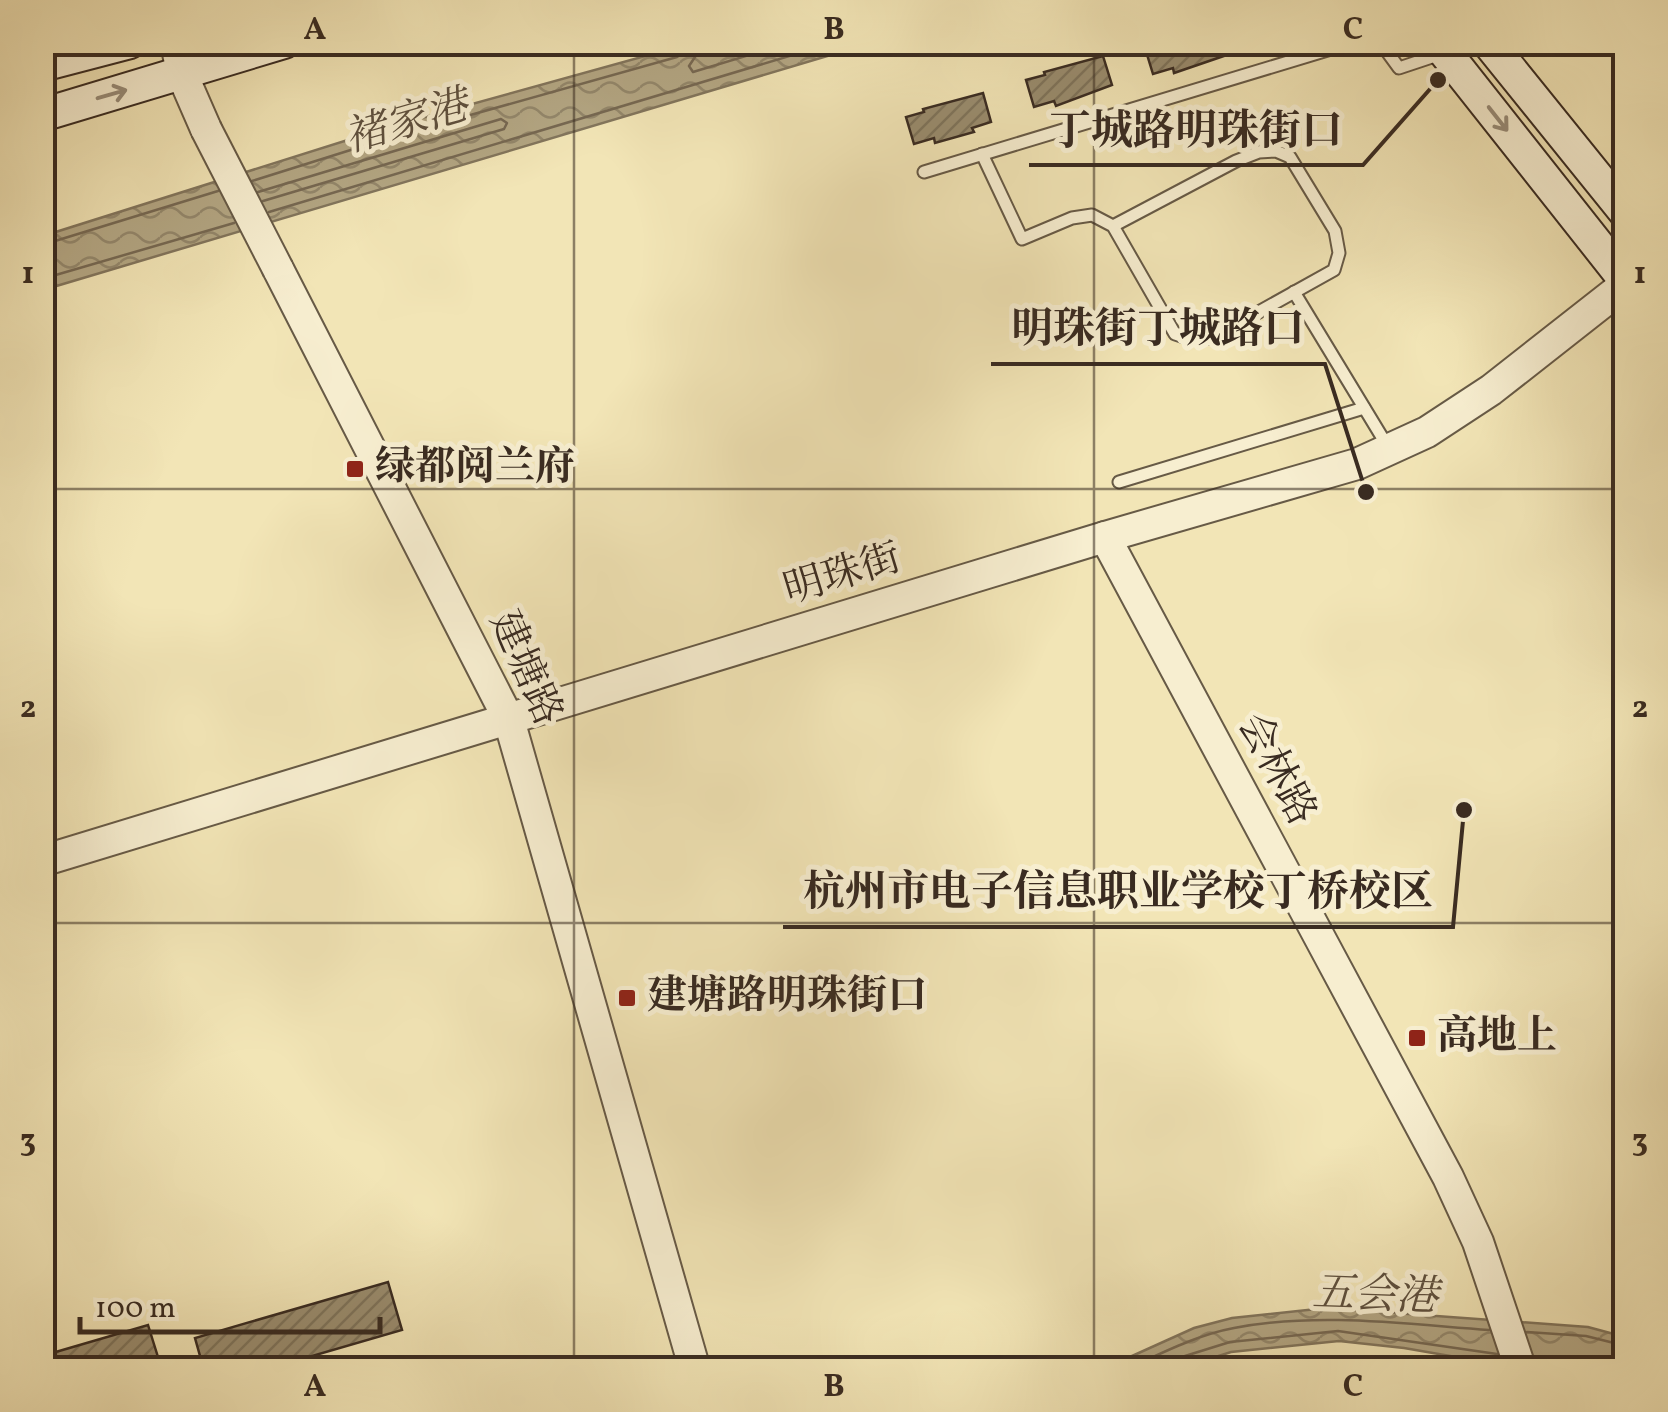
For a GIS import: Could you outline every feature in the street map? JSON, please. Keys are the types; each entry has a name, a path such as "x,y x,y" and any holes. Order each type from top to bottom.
{"main road":[{"path":"42,64 130,42"},
{"path":"42,115 179,58 284,42"},
{"path":"1488,42 1626,213"},
{"path":"1441,48 1626,282"}],"street":[{"name":"建塘路","path":"179,58 206,129 510,720 696,1370"},
{"name":"明珠街","path":"42,862 1104,537 1357,464 1427,432 1491,390 1626,282"},
{"name":"会林路","path":"1104,537 1448,1177 1478,1242 1521,1370"}],"lane":[{"path":"924,172 1354,42"},
{"path":"1380,42 1399,68 1441,48"},
{"path":"982,154 1022,239 1082,216 1092,215 1113,226 1175,334 1190,339 1212,338 1334,270 1339,253 1335,231 1290,157 1276,151 1236,160 1113,226"},
{"path":"1294,292 1389,449"},
{"path":"1118,482 1364,408"}],"water":[{"name":"褚家港","path":"692,43 871,43 43,290 43,236 389,127"},
{"path":"1326,1308 1588,1327 1625,1337 1625,1369 1525,1369 1339,1341 1231,1352 1178,1369 1101,1370 1194,1328 1232,1318"}],"building":[{"path":"1161,42 1250,42 1250,47 1174,73 1173,68 1153,74 1145,48"},
{"path":"1103,56 1112,85 1056,106 1054,101 1034,107 1026,80"},
{"path":"983,93 991,122 972,128 974,132 935,143 934,138 914,144 906,117"},
{"path":"388,1282 402,1330 264,1370 204,1370 195,1338"},
{"path":"148,1325 162,1370 42,1370 42,1356"}],"place":[{"name":"丁城路明珠街口","path":"1438,80"},
{"name":"绿都阅兰府","path":"355,469"},
{"name":"明珠街丁城路口","path":"1366,492"},
{"name":"杭州市电子信息职业学校丁桥校区","path":"1464,810"},
{"name":"建塘路明珠街口","path":"627,998"},
{"name":"高地上","path":"1417,1038"}],"water label":[{"name":"五会港","path":"1375,1297"}]}
